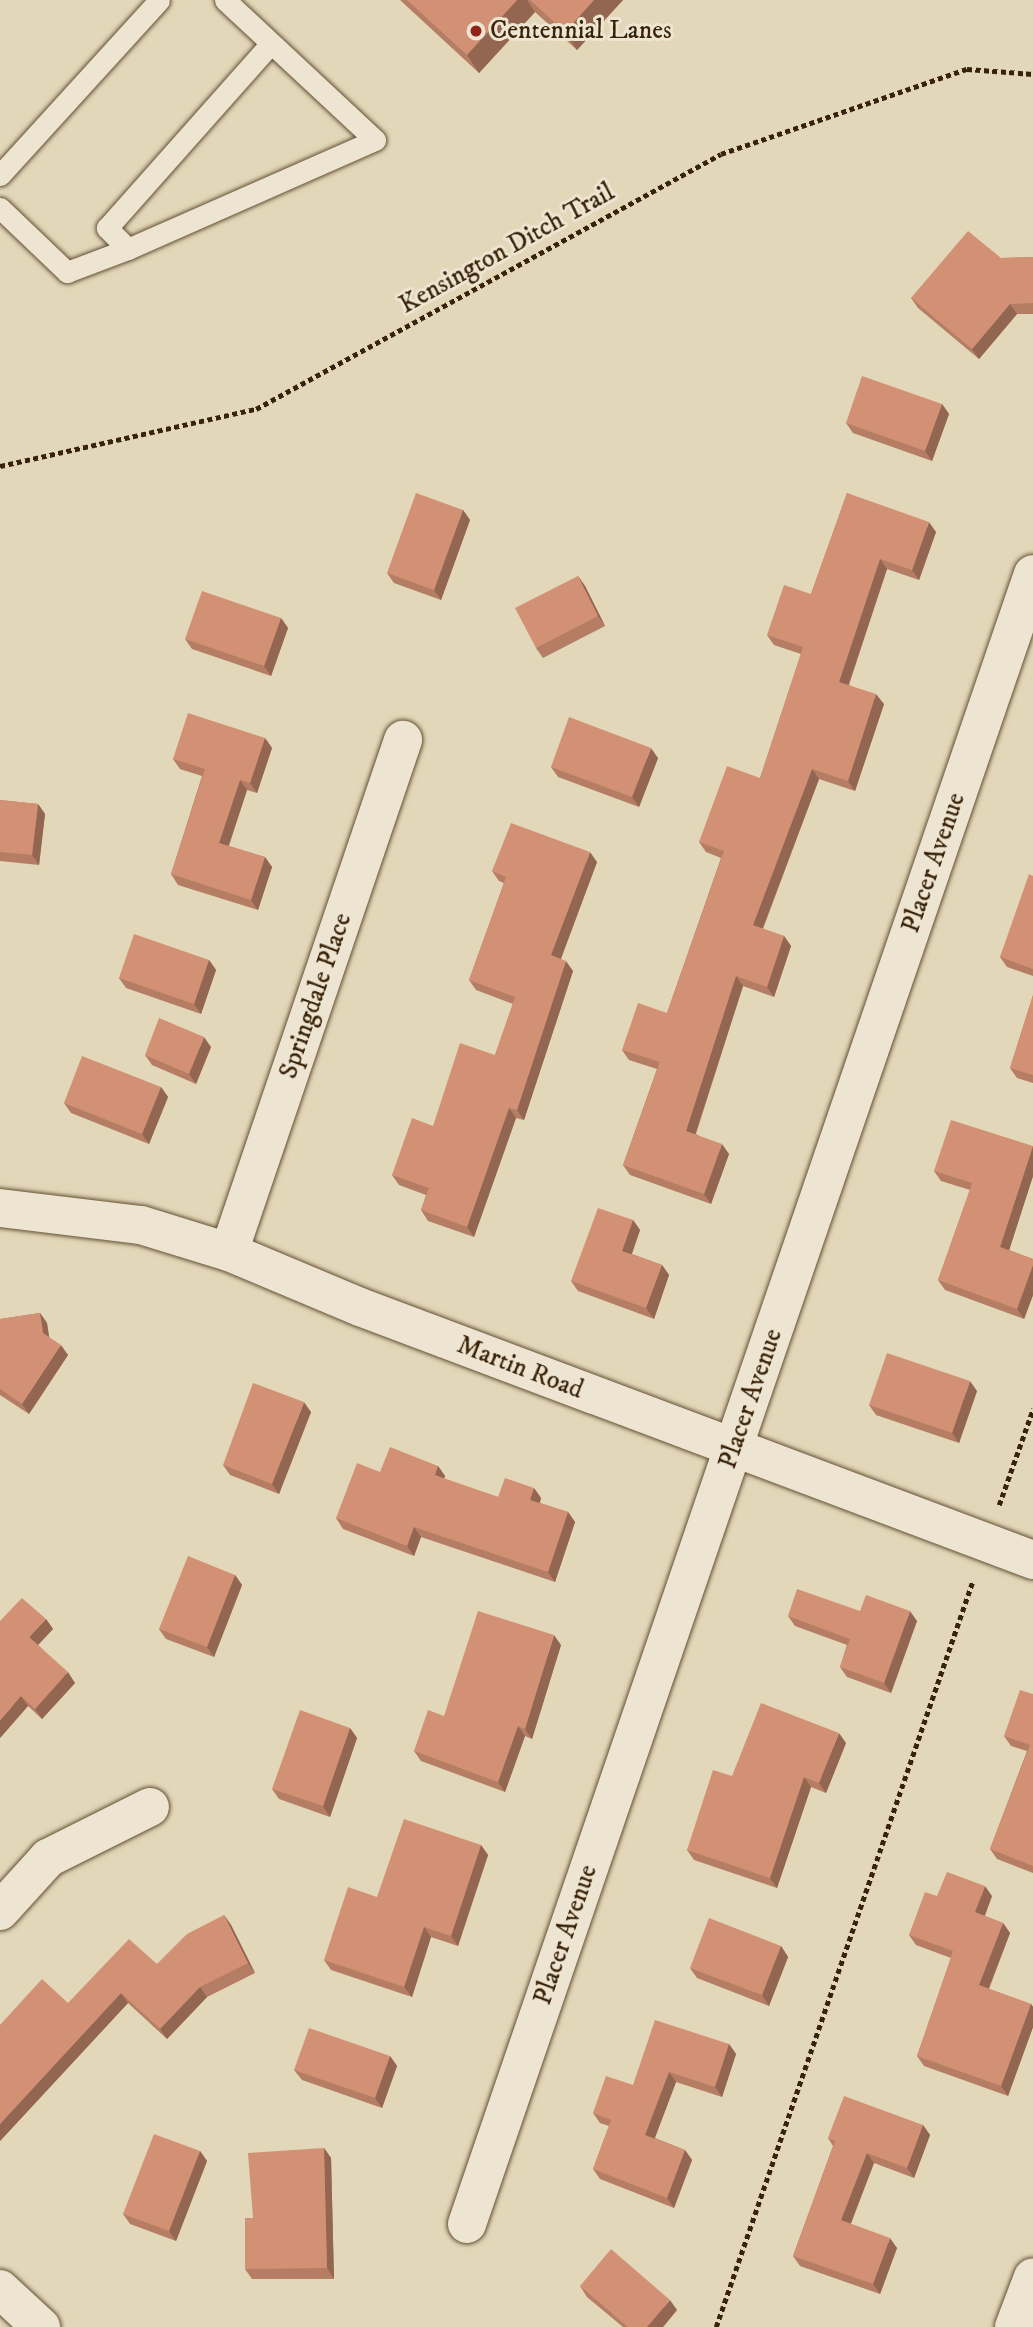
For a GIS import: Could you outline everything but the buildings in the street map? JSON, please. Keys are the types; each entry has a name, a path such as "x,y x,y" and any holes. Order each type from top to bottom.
{"street":[{"name":"Placer Avenue","path":"467,2224 1033,574"},
{"name":"Springdale Place","path":"229,1252 403,740"},
{"name":"Martin Road","path":"0,1208 141,1225 229,1252 360,1307 1033,1560"},
{"path":"0,1911 48,1858 150,1807"},
{"path":"1014,2327 1033,2277"},
{"path":"0,2289 41,2327"}],"lane":[{"path":"0,175 159,0"},
{"path":"0,208 67,272 128,249 375,140 225,0"},
{"path":"128,249 107,228 271,43"}],"path":[{"name":"Kensington Ditch Trail","path":"0,466 256,409 721,154 967,69 1033,74"},
{"path":"716,2327 1033,1409"}],"place":[{"name":"Centennial Lanes","path":"476,31"}]}
